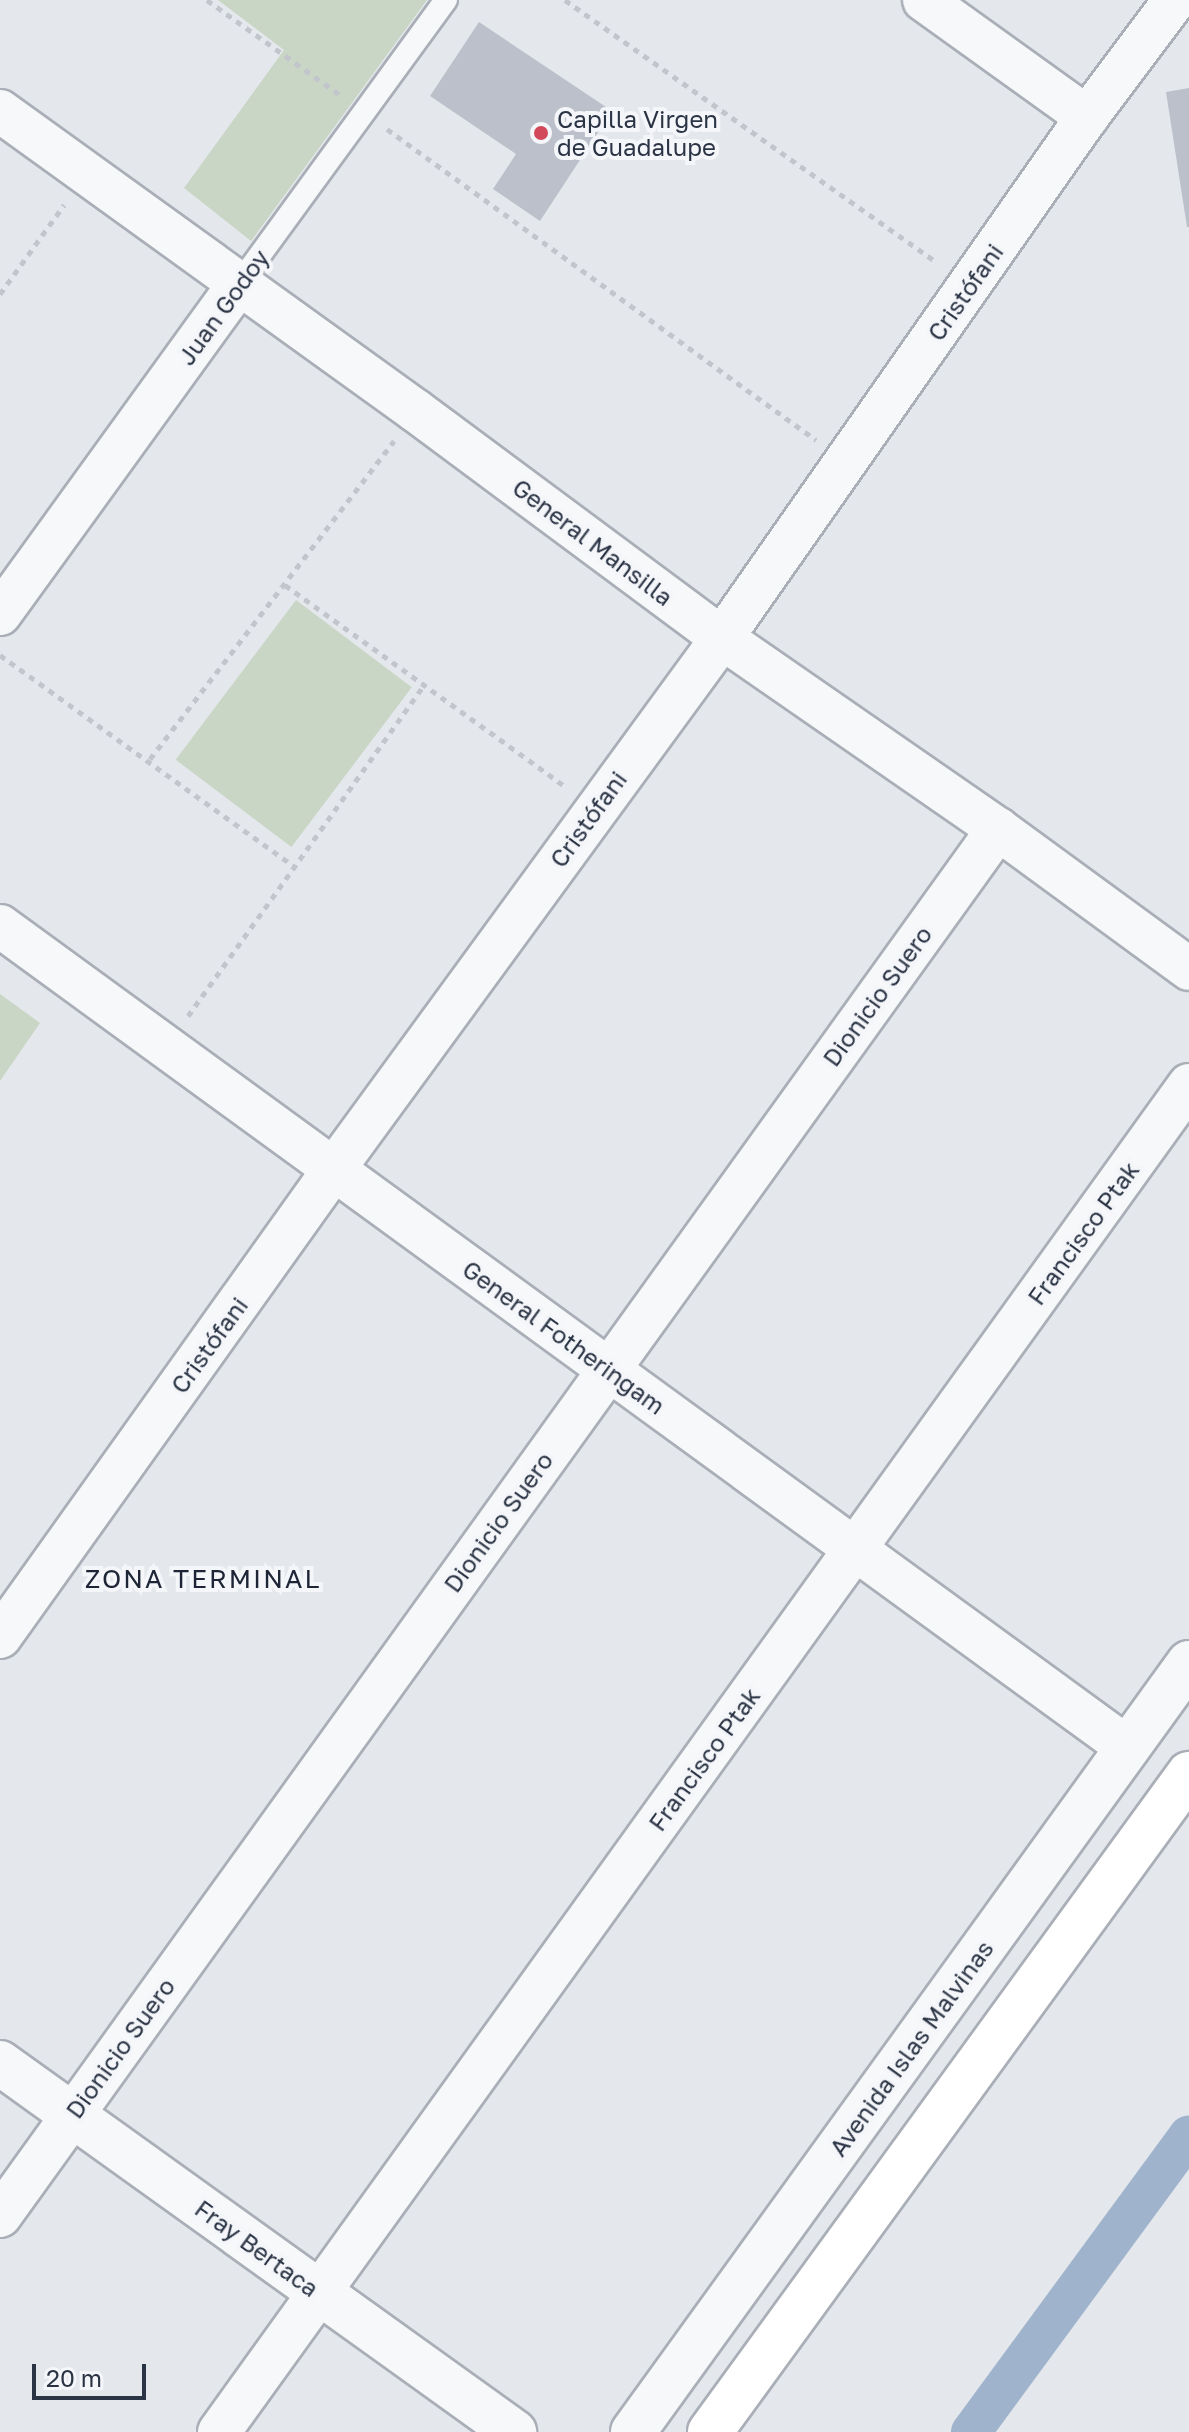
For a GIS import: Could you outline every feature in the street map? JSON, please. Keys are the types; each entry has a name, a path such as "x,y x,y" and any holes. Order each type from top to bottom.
{"main road":[{"path":"710,2432 1189,1774"}],"street":[{"path":"924,0 1087,117"},
{"name":"Cristófani","path":"0,1637 334,1169 722,638 1087,117 1175,0"},
{"name":"General Mansilla","path":"0,111 416,411 722,638 998,829 1189,969"},
{"name":"Juan Godoy","path":"0,614 238,285"},
{"name":"Dionicio Suero","path":"0,2216 998,829"},
{"name":"General Fotheringam","path":"0,926 1128,1748"},
{"name":"Francisco Ptak","path":"219,2432 1189,1085"},
{"name":"Avenida Islas Malvinas","path":"633,2432 1189,1663"},
{"name":"Fray Bertaca","path":"0,2063 514,2432"}],"lane":[{"name":"Juan Godoy","path":"238,285 446,0"}],"path":[{"path":"207,0 846,461"},
{"path":"565,0 970,285"},
{"path":"0,294 85,174"},
{"path":"150,759 416,411"},
{"path":"285,585 596,809"},
{"path":"0,655 150,759 295,867"},
{"path":"167,1046 425,684"}],"green space":[{"path":"218,0 427,0 251,241 184,188 284,50"},
{"path":"296,600 412,687 291,847 176,760"},
{"path":"0,994 40,1023 0,1081"}],"building":[{"name":"Capilla Virgen de Guadalupe","path":"479,22 612,111 540,221 493,189 516,154 430,96"},
{"path":"1189,88 1189,227 1187,227 1166,92"}],"waterway":[{"path":"971,2432 1189,2135"}],"place":[{"name":"Capilla Virgen de Guadalupe","path":"541,133"}],"district":[{"name":"ZONA TERMINAL","path":"203,1579"}]}
